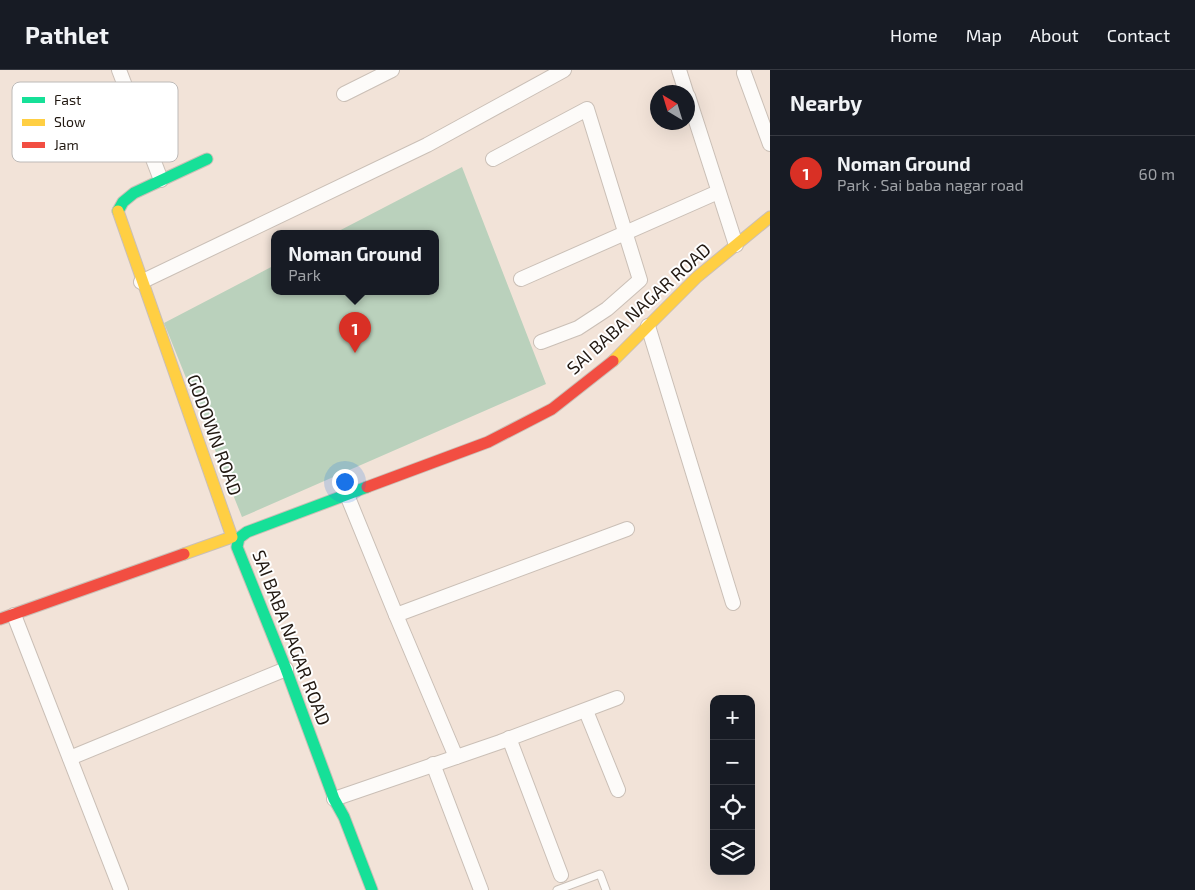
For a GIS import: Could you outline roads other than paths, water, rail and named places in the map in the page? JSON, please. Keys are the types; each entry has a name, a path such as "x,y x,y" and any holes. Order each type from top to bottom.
{"main road":[{"name":"GODOWN ROAD","path":"207,159 134,193 123,202 117,212 236,538"},
{"name":"SAI BABA NAGAR ROAD","path":"372,890 344,817 334,798 286,669 236,547 236,538 247,532 488,442 552,409 609,364 697,278 770,217"},
{"path":"0,619 236,538"}],"street":[{"path":"119,70 124,82"},
{"path":"344,94 392,70"},
{"path":"141,282 427,144 564,70"},
{"path":"679,70 684,85"},
{"path":"744,73 770,144"},
{"path":"493,159 587,109 640,280 607,309 578,328 541,342"},
{"path":"695,118 736,245"},
{"path":"154,162 161,180"},
{"path":"521,279 718,192"},
{"path":"648,326 733,602"},
{"path":"347,495 456,757"},
{"path":"396,615 628,529"},
{"path":"14,615 121,890"},
{"path":"70,758 286,669"},
{"path":"334,798 456,757 618,698"},
{"path":"586,711 618,790"},
{"path":"509,738 561,875"},
{"path":"433,764 481,890"}],"lane":[{"path":"557,890 600,874 606,890"}],"place":[{"name":"Noman Ground","path":"355,353"}]}
